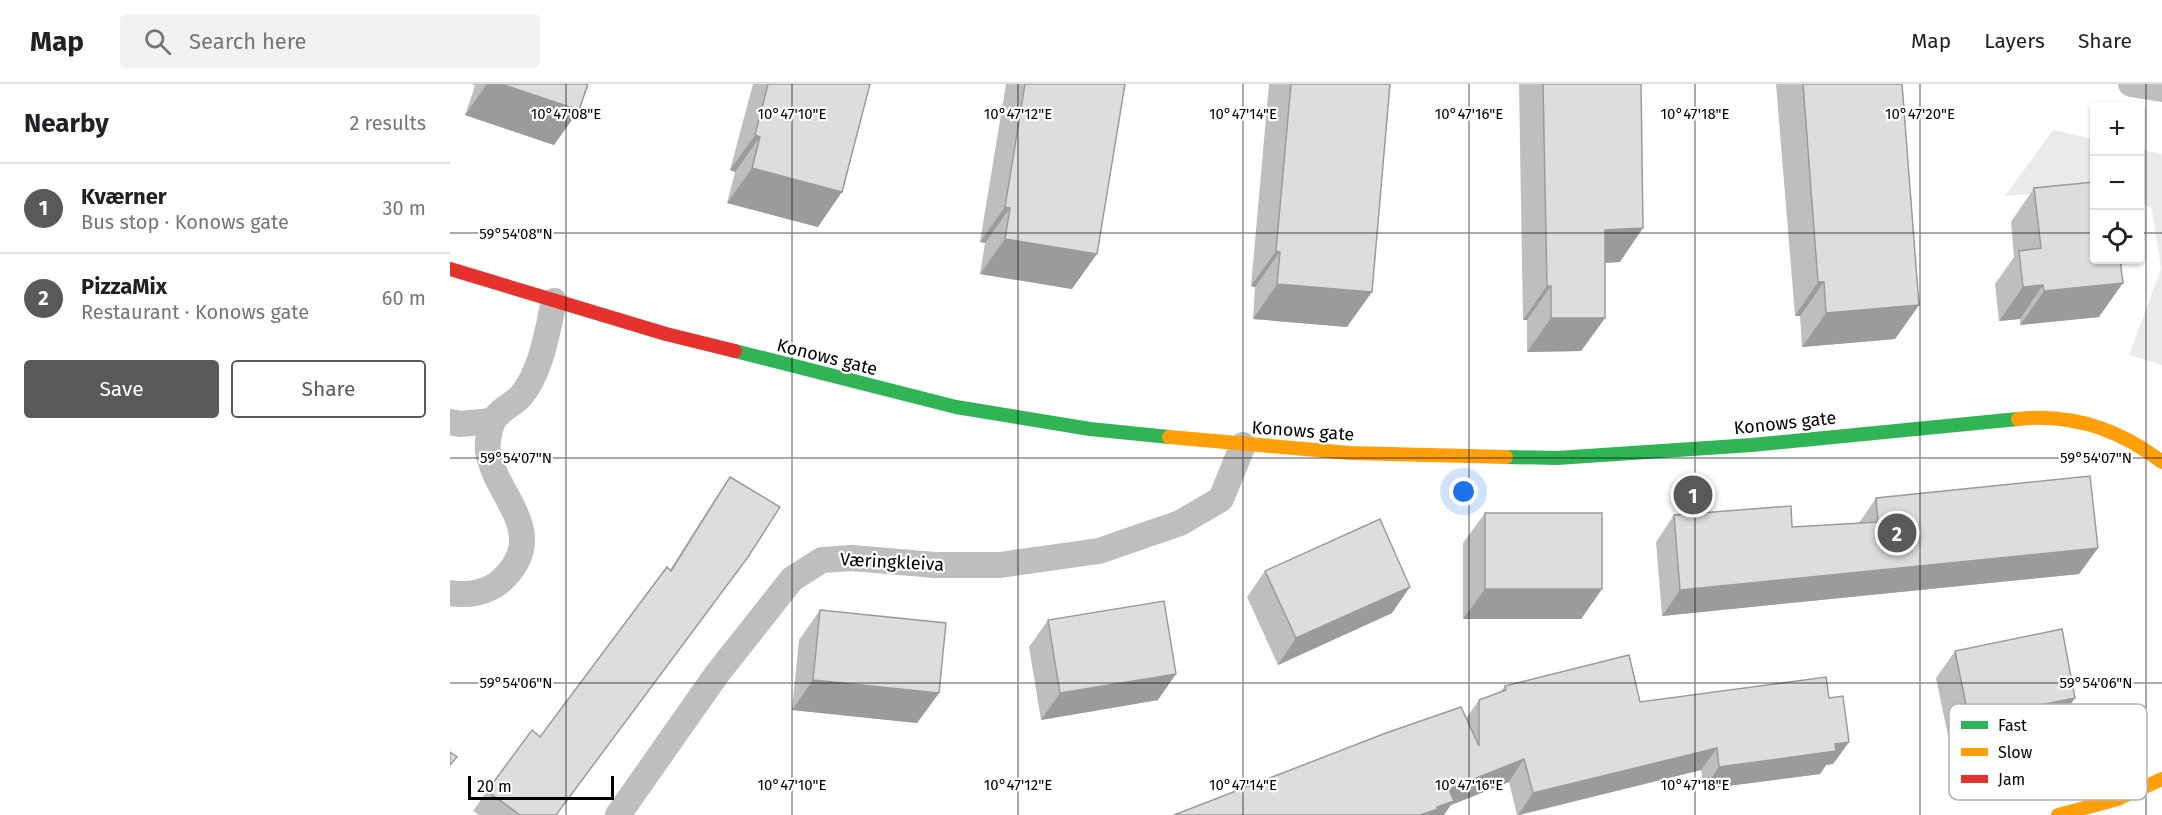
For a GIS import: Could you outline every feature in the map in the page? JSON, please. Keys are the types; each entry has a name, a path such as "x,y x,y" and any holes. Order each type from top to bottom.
{"main road":[{"name":"Konows gate","path":"450,269 696,342 956,407 1090,429 1243,445 1350,453 1557,458 1752,445 2044,416 2083,421 2108,429 2144,448 2162,462"},
{"path":"2147,786 2162,779"},
{"path":"2058,815 2114,800"}],"lane":[{"path":"2131,84 2162,89"},
{"path":"450,422 460,424 492,421 521,395 541,356 554,301"},
{"path":"450,592 473,593 498,584 510,572 520,552 520,519 487,449 492,421"},
{"name":"Væringkleiva","path":"618,815 717,674 792,579 822,560 852,558 935,565 1000,565 1099,551 1180,523 1221,499 1243,445"}],"shaded area":[{"path":"2053,130 2090,138 2090,188 2005,196"},
{"path":"2144,150 2162,154 2162,365 2129,355 2161,269 2152,209 2144,204"}],"building":[{"path":"501,84 588,84 579,110"},
{"path":"768,84 870,84 842,192 752,168 760,137 755,135"},
{"path":"1025,84 1125,84 1097,254 1005,239 1010,208 1005,207"},
{"path":"1291,84 1390,84 1372,292 1277,284 1280,252 1276,251"},
{"path":"1543,84 1641,84 1643,228 1605,230 1605,318 1551,318 1551,286 1547,286"},
{"path":"1803,84 1902,84 1919,305 1826,313 1824,282 1818,282"},
{"path":"2090,182 2090,264 2121,264 2123,283 2044,291 2043,285 2023,287 2019,251 2041,248 2034,188"},
{"path":"2090,476 2098,548 1680,590 1674,515 1791,506 1792,527 1878,522 1876,498"},
{"path":"730,477 780,507 748,557 556,815 520,815 487,791 532,730 540,737 667,567 671,571"},
{"path":"1485,513 1602,513 1602,589 1485,589"},
{"path":"1380,519 1410,587 1296,638 1265,571"},
{"path":"1164,601 1176,674 1060,693 1048,620"},
{"path":"820,610 946,623 939,693 813,680"},
{"path":"2062,629 2075,698 2045,704 1966,704 1955,651"},
{"path":"1629,655 1640,702 1826,677 1829,698 1843,696 1849,742 1835,744 1836,751 1719,767 1717,748 1533,793 1524,759 1449,789 1454,801 1420,815 1174,815 1386,733 1461,707 1479,746 1479,700 1506,690 1505,686"},
{"path":"450,752 457,757 450,765"}],"traffic: fast":[{"path":"735,351 956,407 1090,429 1169,437"},
{"path":"1506,457 1557,458 1752,445 2018,419"}],"traffic: slow":[{"path":"2018,419 2057,419 2094,426 2112,432 2146,450 2162,462"},
{"path":"1169,437 1350,453 1506,457"},
{"path":"2147,786 2162,779"},
{"path":"2058,815 2114,800"}],"traffic: jam":[{"path":"450,269 666,334 735,351"}],"place":[{"name":"Kværner","path":"1693,495"},
{"name":"PizzaMix","path":"1897,533"}]}
